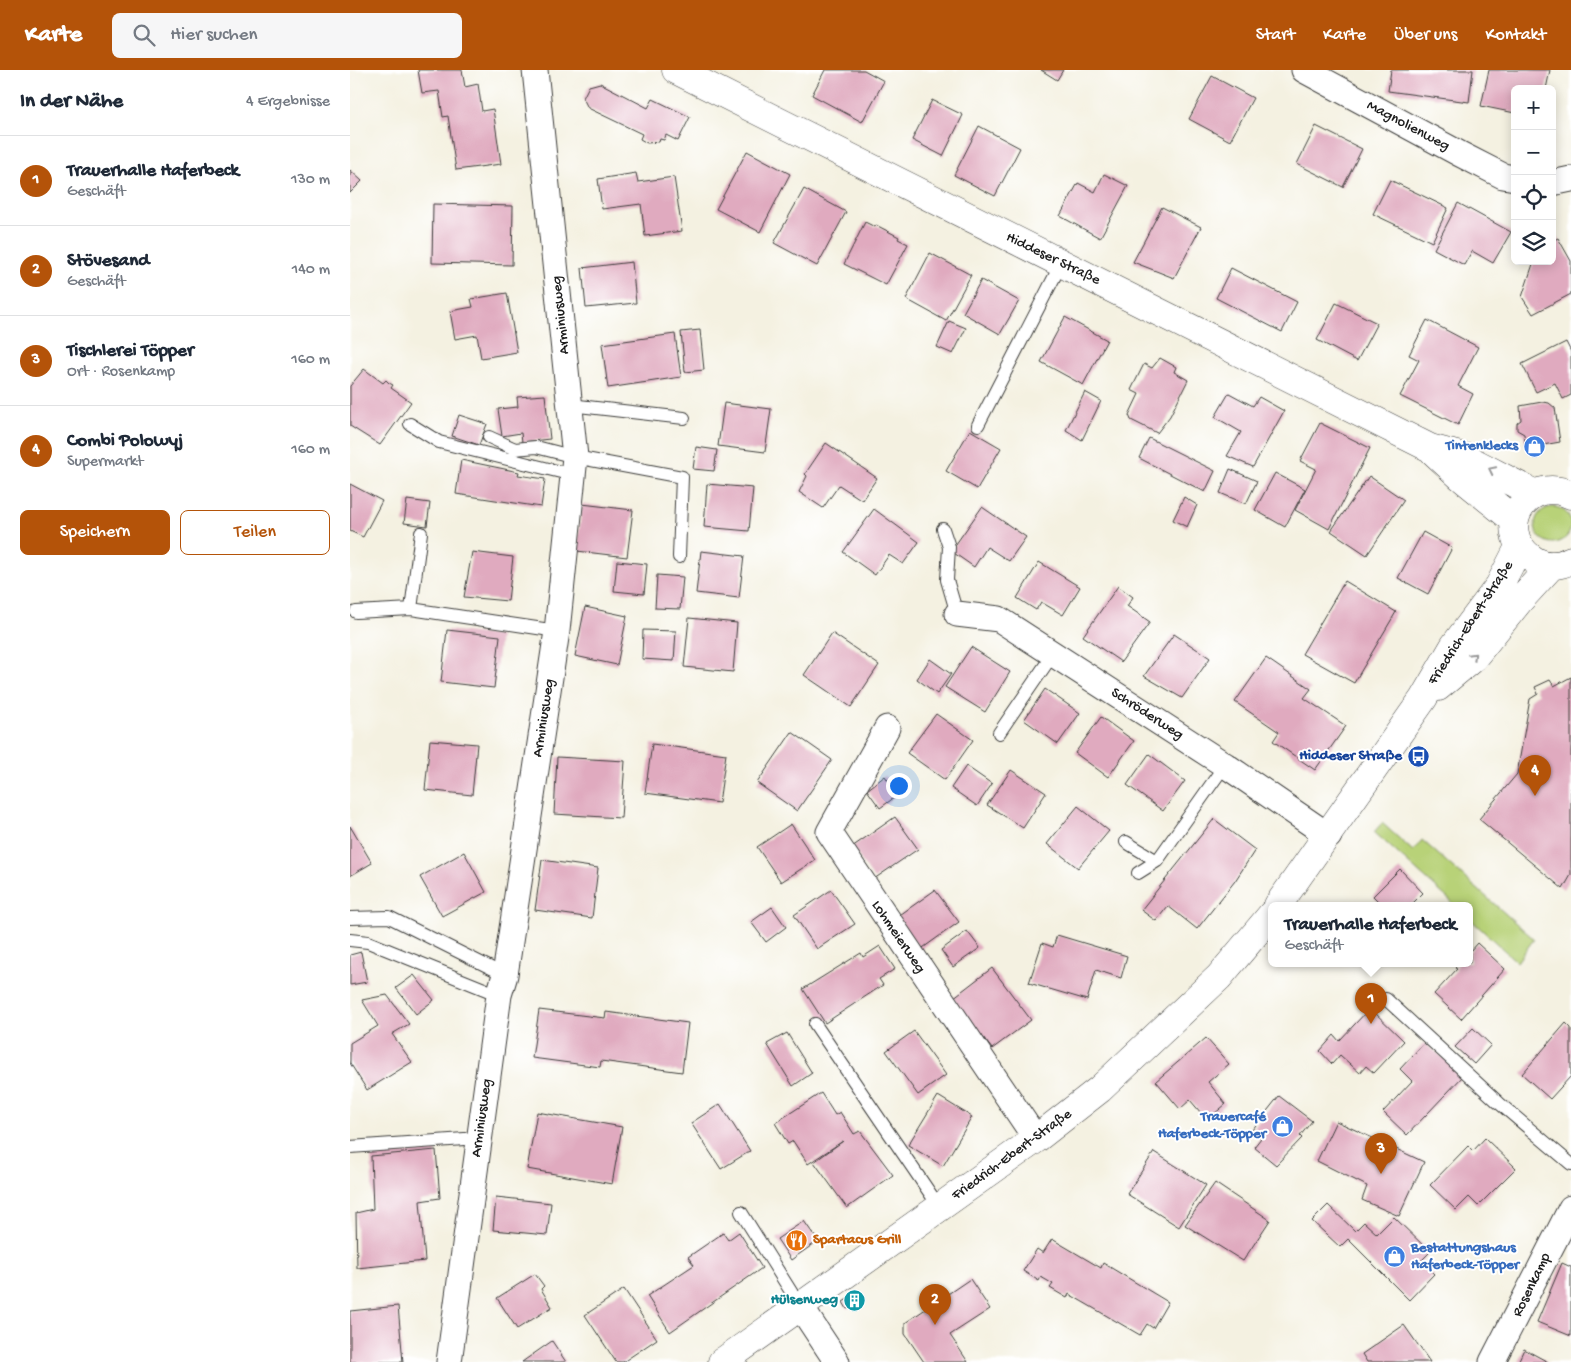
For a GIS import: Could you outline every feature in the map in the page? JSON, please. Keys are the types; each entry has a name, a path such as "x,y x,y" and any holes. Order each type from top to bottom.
{"main road":[{"name":"Hiddeser Straße","path":"676,70 1061,264 1188,324 1430,448 1464,457 1496,471 1535,494"},
{"name":"Hiddeser Straße","path":"1430,448 1461,477 1514,520"},
{"path":"1561,563 1536,562 1519,547 1515,539 1514,520 1522,505 1535,494 1554,490 1571,495"},
{"name":"Friedrich-Ebert-Straße","path":"1280,902 1329,836 1423,699 1454,646 1499,586 1519,547"},
{"name":"Friedrich-Ebert-Straße","path":"1423,699 1474,657 1520,600 1561,563"},
{"name":"Friedrich-Ebert-Straße","path":"722,1362 1036,1139 1100,1089 1219,977 1268,919"}],"street":[{"name":"Arminiusweg","path":"449,1362 479,1138 557,630 574,466 570,404 535,70"},
{"name":"Magnolienweg","path":"1304,70 1460,154 1503,176 1511,177"},
{"path":"1556,183 1571,179"},
{"name":"Schröderweg","path":"957,614 999,618 1225,764 1329,836"},
{"name":"Lohmeierweg","path":"887,728 829,832 1036,1139"},
{"name":"Rosenkamp","path":"1492,1362 1571,1208"},
{"path":"800,1306 838,1362"}],"lane":[{"path":"978,425 1061,264"},
{"path":"570,404 684,418"},
{"path":"410,424 439,442 574,466 682,477 679,557"},
{"path":"489,437 515,449 536,447 574,466"},
{"path":"943,529 949,547 948,580 957,614"},
{"path":"411,609 421,533"},
{"path":"356,612 411,609 557,630"},
{"path":"999,733 1053,654"},
{"path":"1138,873 1158,861 1225,764"},
{"path":"1126,842 1158,861"},
{"path":"350,918 390,917 502,985"},
{"path":"350,940 368,942 502,985"},
{"path":"1386,1000 1571,1164"},
{"path":"815,1024 940,1208"},
{"path":"352,1147 479,1138"},
{"path":"741,1212 800,1306"}],"green space":[{"path":"1553,507 1560,508 1566,512 1570,518 1570,532 1566,538 1560,542 1553,543 1546,542 1540,538 1536,532 1535,525 1536,518 1540,512 1546,508"},
{"path":"1382,823 1413,851 1422,840 1534,939 1517,962 1473,922 1473,902 1452,902 1374,832"}],"building":[{"path":"418,70 462,70 465,87 478,84 482,111 493,109 501,164 456,170 448,116 443,117 439,91 422,93"},
{"path":"825,70 864,70 884,81 862,122 812,95"},
{"path":"1041,70 1063,70 1057,80"},
{"path":"1391,70 1473,70 1469,102 1388,91"},
{"path":"1489,70 1550,70 1547,85 1511,85 1511,112 1481,106"},
{"path":"1212,76 1253,98 1230,141 1189,119"},
{"path":"600,83 648,108 653,99 690,117 678,141 666,135 664,140 660,139 659,142 647,143 640,139 642,134 588,108 583,98 589,86"},
{"path":"932,100 963,115 943,156 912,140"},
{"path":"979,126 1020,148 995,196 954,175"},
{"path":"1316,126 1362,149 1343,187 1297,164"},
{"path":"747,151 790,174 760,232 716,209"},
{"path":"350,170 362,181 350,193"},
{"path":"636,173 638,182 674,177 682,231 645,236 641,204 602,209 598,179"},
{"path":"1104,174 1128,186 1100,238 1060,216 1078,183 1095,192"},
{"path":"1390,180 1448,208 1432,242 1373,214"},
{"path":"804,189 846,212 817,266 774,243"},
{"path":"1458,203 1511,232 1493,263 1472,251 1464,265 1434,249"},
{"path":"433,204 513,206 512,265 432,263"},
{"path":"1162,207 1201,227 1174,278 1133,262"},
{"path":"865,222 875,227 876,225 908,244 886,285 844,264"},
{"path":"1558,238 1571,261 1571,294 1533,314 1522,297 1533,265 1556,265 1556,239"},
{"path":"930,253 971,275 946,321 906,299"},
{"path":"632,262 636,303 586,308 582,268"},
{"path":"1231,268 1297,302 1282,332 1216,298"},
{"path":"981,280 1019,301 1000,334 963,313"},
{"path":"507,293 517,352 481,358 477,335 455,339 450,311 473,307 471,299"},
{"path":"1336,303 1377,323 1357,361 1317,340"},
{"path":"1065,317 1107,340 1083,385 1041,362"},
{"path":"1427,320 1478,347 1458,386 1473,394 1458,425 1400,396 1419,360 1409,355"},
{"path":"949,321 966,328 953,354 937,347"},
{"path":"700,330 704,370 685,372 681,332"},
{"path":"675,334 681,377 608,388 602,344"},
{"path":"1566,342 1571,352 1571,395 1563,399 1555,383 1536,392 1522,364"},
{"path":"1160,358 1176,367 1174,372 1188,380 1170,416 1157,433 1131,420 1129,415 1139,394 1131,390 1144,364 1152,368"},
{"path":"364,369 383,383 386,380 393,385 391,388 411,402 380,445 350,426 350,386"},
{"path":"1085,392 1101,401 1082,440 1066,430"},
{"path":"1229,393 1253,406 1259,397 1284,411 1253,467 1227,456 1241,432 1215,417"},
{"path":"545,395 550,439 522,442 521,433 502,436 498,409 518,407 517,397"},
{"path":"1542,402 1549,403 1555,408 1560,442 1526,448 1524,434 1517,430 1517,423 1521,420 1520,406"},
{"path":"724,403 771,409 765,452 718,446"},
{"path":"459,415 487,424 479,445 452,436"},
{"path":"1320,423 1370,448 1329,529 1295,510 1316,469 1300,461"},
{"path":"970,430 1001,448 977,489 946,471"},
{"path":"1149,438 1215,471 1205,492 1139,458"},
{"path":"826,443 877,478 862,500 839,485 823,508 799,492 807,476 805,474"},
{"path":"696,447 717,450 714,471 693,469"},
{"path":"461,460 519,472 518,475 545,479 541,507 456,494"},
{"path":"1230,469 1257,481 1246,504 1220,493"},
{"path":"1275,473 1305,489 1285,527 1255,510"},
{"path":"1369,476 1404,500 1367,555 1331,531"},
{"path":"350,484 382,501 363,537 350,531"},
{"path":"707,484 753,488 749,531 704,527"},
{"path":"1184,497 1197,505 1187,527 1173,520"},
{"path":"407,500 430,503 427,526 404,523"},
{"path":"582,504 633,510 627,557 577,551"},
{"path":"982,507 1026,537 1009,561 987,547 974,567 951,551"},
{"path":"874,509 919,542 903,564 889,555 875,575 843,552"},
{"path":"1423,532 1452,548 1428,594 1398,578"},
{"path":"701,551 744,556 739,598 696,593"},
{"path":"472,552 513,557 508,601 464,597"},
{"path":"617,561 647,564 644,594 614,591"},
{"path":"1039,562 1080,587 1063,615 1041,602 1036,610 1017,598"},
{"path":"657,575 683,577 680,609 655,608"},
{"path":"1345,581 1396,612 1354,683 1302,654"},
{"path":"1118,586 1133,597 1127,606 1150,622 1121,662 1083,636"},
{"path":"585,607 627,616 617,665 575,656"},
{"path":"689,618 737,623 733,672 684,667"},
{"path":"447,630 500,636 494,688 441,682"},
{"path":"643,630 676,631 674,661 642,659"},
{"path":"832,633 879,665 851,707 804,675"},
{"path":"1174,634 1210,658 1182,698 1144,676"},
{"path":"971,647 1010,672 985,712 945,687"},
{"path":"1266,658 1311,689 1304,698 1346,726 1315,770 1273,741 1279,732 1235,702"},
{"path":"930,659 951,674 937,694 917,679"},
{"path":"1571,677 1571,875 1563,889 1479,819 1517,774 1530,699 1538,694 1535,687 1550,680 1554,686"},
{"path":"1045,689 1080,713 1058,744 1024,720"},
{"path":"936,714 973,740 945,780 907,753"},
{"path":"1101,717 1134,741 1108,777 1075,753"},
{"path":"792,732 832,760 797,811 757,783"},
{"path":"430,740 477,744 472,795 425,790"},
{"path":"652,744 726,754 719,803 645,793"},
{"path":"1149,754 1185,781 1163,811 1127,785"},
{"path":"557,757 625,761 621,818 554,814"},
{"path":"966,766 992,784 977,806 951,788"},
{"path":"1011,770 1046,793 1023,828 987,805"},
{"path":"885,776 898,795 880,808 867,790"},
{"path":"1078,806 1109,831 1078,868 1047,844"},
{"path":"895,817 918,849 874,879 852,847"},
{"path":"1214,819 1255,850 1235,881 1197,929 1168,906 1156,921 1141,910"},
{"path":"791,824 815,860 781,882 757,847"},
{"path":"350,826 372,863 350,876"},
{"path":"464,852 486,892 442,916 420,877"},
{"path":"542,860 598,868 592,918 535,910"},
{"path":"1400,869 1423,893 1414,902 1379,902 1373,896"},
{"path":"831,890 855,924 817,949 794,915"},
{"path":"935,890 959,922 920,950 897,917"},
{"path":"772,907 786,927 766,942 751,922"},
{"path":"967,931 980,948 953,967 941,950"},
{"path":"1057,935 1127,956 1121,978 1096,970 1087,1000 1029,983 1042,943 1053,947"},
{"path":"1477,943 1505,969 1461,1019 1434,994 1457,969 1456,967 1473,967 1473,948"},
{"path":"880,946 895,969 879,979 883,985 825,1023 803,989 861,953 863,957"},
{"path":"361,952 367,982 350,985 350,955"},
{"path":"992,968 1031,1020 992,1049 953,998"},
{"path":"414,975 434,1000 416,1014 396,988"},
{"path":"387,995 409,1024 392,1034 412,1062 367,1090 350,1063 350,1043 378,1026 362,1000"},
{"path":"1370,1008 1404,1041 1374,1073 1366,1066 1360,1073 1340,1055 1332,1064 1320,1051 1334,1035 1339,1041"},
{"path":"539,1010 605,1018 606,1012 688,1023 682,1072 601,1061 600,1067 532,1058"},
{"path":"1566,1023 1571,1028 1571,1076 1550,1099 1522,1074"},
{"path":"1473,1028 1491,1045 1474,1064 1455,1047"},
{"path":"914,1031 946,1075 918,1095 886,1051"},
{"path":"787,1033 812,1073 793,1086 767,1044"},
{"path":"1206,1038 1229,1064 1208,1082 1226,1104 1207,1120 1190,1100 1180,1109 1156,1081"},
{"path":"1424,1043 1465,1074 1407,1135 1383,1112 1412,1081 1400,1069"},
{"path":"821,1093 835,1115 840,1112 854,1134 860,1131 893,1175 847,1208 814,1162 843,1141 808,1164 793,1141 788,1144 775,1123"},
{"path":"938,1096 972,1117 943,1166 908,1145"},
{"name":"Trauercafé Haferbeck-Töpper","path":"1279,1096 1312,1121 1300,1136 1302,1138 1276,1165 1254,1147 1261,1138 1252,1130"},
{"path":"720,1104 750,1151 721,1169 691,1123"},
{"path":"537,1112 622,1127 612,1184 527,1169"},
{"path":"1336,1121 1424,1162 1399,1216 1362,1200 1367,1186 1317,1161"},
{"path":"1485,1138 1516,1168 1478,1206 1469,1197 1456,1210 1430,1185 1468,1146 1473,1151"},
{"path":"436,1150 440,1198 420,1201 425,1261 357,1268 356,1213 373,1209 371,1156"},
{"path":"1154,1152 1206,1185 1179,1227 1127,1194"},
{"path":"1215,1183 1270,1220 1243,1261 1185,1225"},
{"path":"496,1197 551,1203 547,1235 493,1230"},
{"name":"Bestattungshaus Haferbeck-Töpper","path":"1328,1205 1355,1231 1364,1222 1377,1234 1394,1217 1430,1252 1421,1261 1434,1274 1409,1300 1348,1239 1340,1247 1312,1221"},
{"path":"804,1221 818,1241 791,1260 777,1239"},
{"path":"739,1232 762,1268 670,1332 647,1296 694,1265 688,1257 723,1233 728,1240"},
{"path":"1052,1239 1101,1268 1103,1263 1168,1302 1153,1328 1147,1324 1140,1335 1069,1294 1067,1298 1050,1288 1053,1284 1041,1277 1039,1281 1023,1271 1037,1249 1043,1253"},
{"path":"1562,1263 1571,1267 1571,1336 1537,1322"},
{"path":"535,1274 544,1286 541,1289 552,1307 517,1329 497,1298"},
{"path":"970,1279 990,1309 950,1335 968,1362 924,1362 905,1334 905,1323"},
{"path":"624,1289 657,1339 623,1362 616,1362 585,1315"},
{"name":"Hülsenweg","path":"860,1291 864,1298 847,1309 843,1302"},
{"path":"398,1306 403,1362 350,1362 350,1311"},
{"path":"1404,1325 1430,1362 1367,1362 1362,1354"},
{"path":"552,1341 566,1362 522,1362"},
{"path":"1524,1349 1548,1362 1518,1362"}],"place":[{"name":"Tintenklecks","path":"1534,446"},
{"name":"Hiddeser Straße","path":"1418,756"},
{"name":"Combi Polowyj","path":"1535,796"},
{"name":"Trauerhalle Haferbeck","path":"1371,1024"},
{"name":"Trauercafé Haferbeck-Töpper","path":"1282,1126"},
{"name":"Tischlerei Töpper","path":"1381,1174"},
{"name":"Spartacus Grill","path":"797,1240"},
{"name":"Bestattungshaus Haferbeck-Töpper","path":"1395,1257"},
{"name":"Hülsenweg","path":"854,1300"},
{"name":"Stövesand","path":"935,1325"}]}
